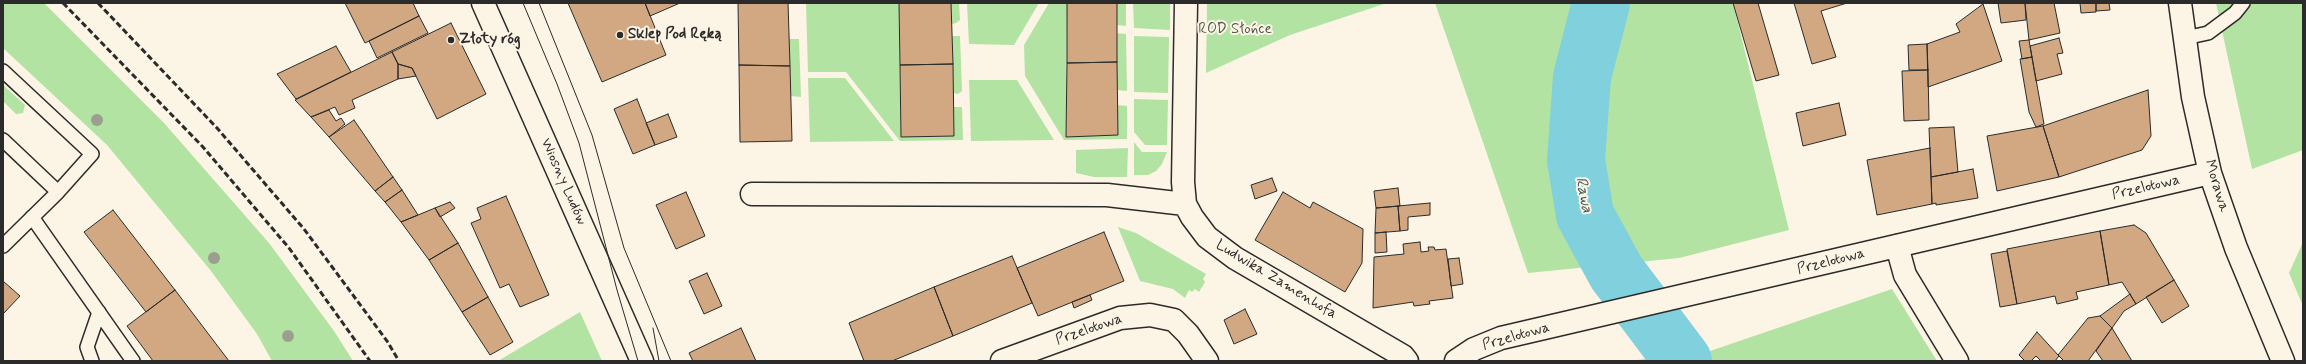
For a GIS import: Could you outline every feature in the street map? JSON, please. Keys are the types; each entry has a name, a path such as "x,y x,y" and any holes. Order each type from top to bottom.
{"street":[{"name":"Wiosny Ludów","path":"483,3 642,361"},
{"name":"Ludwika Zamenhofa","path":"1186,3 1183,182 1185,204 1200,229 1214,243 1403,356 1407,361"},
{"name":"Morawa","path":"2180,3 2193,97 2210,173 2238,254 2283,361"},
{"name":"Przelotowa","path":"1456,361 1474,350 1501,338 1687,294 1799,270 2210,173"},
{"path":"752,194 1107,195 1185,204"},
{"path":"1897,246 1905,275 1957,361"},
{"name":"Przelotowa","path":"1002,361 1120,318 1150,315 1174,320 1192,339 1207,361"}],"lane":[{"path":"2185,38 2208,33 2235,12 2243,3"},
{"path":"3,71 92,154 58,192 3,246"},
{"path":"3,140 58,192"},
{"path":"32,217 133,361"},
{"path":"92,361 87,347 99,312"}],"green space":[{"path":"3,3 44,3 164,123 269,243 334,331 353,361 272,361 257,334 211,271 107,145 3,48"},
{"path":"806,3 899,3 901,137 954,136 953,107 962,107 963,140 900,141 846,72 808,72"},
{"path":"951,3 959,3 960,20 952,24"},
{"path":"967,3 1039,3 1014,45 969,44"},
{"path":"1049,3 1067,3 1066,137 1117,135 1117,105 1127,106 1127,139 1064,140 1025,76 1024,45"},
{"path":"1117,3 1126,3 1126,26 1117,25"},
{"path":"1133,3 1170,3 1170,30 1134,28"},
{"name":"ROD Słońce","path":"1207,3 1387,3 1290,35 1206,73"},
{"path":"1435,3 1733,3 1789,230 1679,258 1528,273"},
{"path":"2216,3 2303,3 2303,150 2252,169"},
{"path":"1116,33 1126,34 1127,91 1117,90"},
{"path":"952,36 960,36 962,91 958,94 953,93"},
{"path":"1134,36 1169,37 1168,93 1134,92"},
{"path":"789,39 799,39 801,97 791,96"},
{"path":"808,78 845,78 894,141 810,142"},
{"path":"969,80 1017,80 1054,140 971,141"},
{"path":"3,85 25,105 23,113 16,114 3,101"},
{"path":"1134,99 1168,100 1167,145 1145,145 1134,132"},
{"path":"1134,142 1142,152 1167,152 1162,164 1156,171 1148,175 1134,175"},
{"path":"1128,148 1127,177 1094,177 1076,173 1076,150"},
{"path":"1118,227 1136,233 1206,274 1203,279 1205,282 1199,292 1195,289 1192,292 1189,290 1185,298 1173,289 1140,281"},
{"path":"2303,242 2303,306 2289,273"},
{"path":"1892,289 1937,361 1629,361 1710,351"},
{"path":"580,312 602,361 498,361"}],"building":[{"path":"345,3 413,3 419,16 365,43"},
{"name":"Sklep Pod Ręką","path":"568,3 645,3 666,55 602,82"},
{"path":"645,3 680,3 650,16"},
{"path":"738,3 788,3 790,66 739,65"},
{"path":"899,3 951,3 953,64 900,65"},
{"path":"1067,3 1117,3 1117,62 1067,63"},
{"path":"1733,3 1758,3 1779,75 1756,81"},
{"path":"1794,3 1847,3 1821,11 1836,57 1812,64"},
{"path":"1998,3 2025,3 2026,20 2001,23"},
{"path":"2025,3 2054,3 2060,33 2029,40"},
{"path":"2080,3 2096,3 2096,12 2081,13"},
{"path":"2096,3 2109,3 2110,10 2096,11"},
{"path":"1983,4 2002,61 1928,87 1927,44 1960,32 1956,24"},
{"path":"419,16 428,33 377,58 369,41"},
{"path":"451,23 486,94 437,119 412,68 398,64 392,52"},
{"path":"2059,38 2063,53 2057,54 2062,74 2036,81 2030,46"},
{"path":"2029,40 2032,57 2022,59 2019,41"},
{"path":"1927,44 1928,70 1909,70 1908,45"},
{"path":"336,46 351,72 296,99 277,74"},
{"path":"392,52 398,64 398,79 352,100 355,108 339,115 335,107 311,117 295,100"},
{"path":"2032,57 2044,124 2036,127 2029,112 2020,59"},
{"path":"1117,62 1118,135 1066,137 1067,63"},
{"path":"398,64 412,68 416,76 398,79"},
{"path":"953,64 954,136 901,137 900,65"},
{"path":"739,65 790,66 792,141 740,142"},
{"path":"1928,70 1929,120 1904,121 1902,71"},
{"path":"2148,90 2151,136 2142,150 2059,177 2043,126"},
{"path":"637,99 655,145 633,154 614,109"},
{"path":"1839,103 1846,135 1803,146 1796,113"},
{"path":"329,110 336,121 341,118 345,124 329,137 311,117"},
{"path":"668,114 677,137 655,145 646,123"},
{"path":"354,120 393,177 375,191 329,137"},
{"path":"2043,126 2059,177 1997,191 1987,136"},
{"path":"1954,127 1958,172 1931,177 1929,128"},
{"path":"1930,148 1932,204 1877,215 1867,160"},
{"path":"1973,169 1978,198 1936,205 1936,203 1932,204 1931,177"},
{"path":"393,177 402,190 385,202 375,191"},
{"path":"1272,178 1277,191 1255,199 1251,185"},
{"path":"1398,188 1400,206 1376,208 1374,191"},
{"path":"402,190 418,215 401,222 385,202"},
{"path":"686,192 705,236 676,249 656,205"},
{"path":"1283,192 1310,208 1313,202 1363,229 1362,263 1345,292 1255,240"},
{"path":"506,196 549,295 520,307 509,284 500,288 471,223 481,219 477,208"},
{"path":"450,202 455,208 440,217 435,208"},
{"path":"1430,203 1430,215 1408,217 1408,230 1400,231 1398,206"},
{"path":"1398,206 1400,231 1375,233 1376,208"},
{"path":"435,208 458,243 429,260 401,222"},
{"path":"113,210 175,290 146,312 84,232"},
{"path":"2134,225 2146,233 2174,280 2136,304 2122,282 2109,285 2100,231"},
{"path":"2100,231 2109,285 2076,292 2078,299 2057,304 2055,296 2017,304 2007,249"},
{"path":"1104,232 1124,281 1038,316 1017,268"},
{"path":"1386,232 1387,252 1375,253 1375,233"},
{"path":"1420,242 1421,252 1429,251 1428,247 1434,247 1435,250 1446,249 1453,298 1429,301 1430,304 1414,306 1413,302 1373,308 1374,257 1404,254 1403,244"},
{"path":"458,243 488,297 462,312 429,260"},
{"path":"2007,251 2017,304 2000,307 1991,254"},
{"path":"1012,256 1032,303 953,336 934,287"},
{"path":"1459,258 1463,284 1451,286 1448,259"},
{"path":"707,273 722,306 704,314 689,281"},
{"path":"2174,280 2189,306 2162,323 2146,297"},
{"path":"3,281 20,296 3,314"},
{"path":"934,287 953,336 892,361 864,361 849,323"},
{"path":"175,290 229,361 153,361 127,326"},
{"path":"2130,294 2136,304 2124,311 2112,328 2100,316"},
{"path":"1090,295 1092,300 1074,308 1072,302"},
{"path":"488,297 513,342 490,355 462,312"},
{"path":"1245,309 1257,334 1234,344 1224,320"},
{"path":"2100,316 2112,328 2088,361 2064,361 2058,355 2088,318"},
{"path":"741,328 756,361 693,361 689,353"},
{"path":"2112,328 2132,361 2103,361 2096,351"},
{"path":"2037,332 2059,356 2055,361 2041,361 2036,356 2031,361 2025,361 2019,355"}],"waterway":[{"name":"Rawa","path":"1601,3 1582,77 1576,160 1585,215 1616,272 1683,361"}],"tram line":[{"path":"523,3 557,84 579,143 617,290 638,361"},
{"path":"539,3 592,135 624,248 671,361"},
{"path":"653,328 659,361"}],"railway":[{"path":"63,3 203,147 289,248 370,361"},
{"path":"98,3 217,128 304,229 387,341 399,361"}],"place":[{"name":"Sklep Pod Ręką","path":"620,35"},
{"name":"Złoty róg","path":"451,40"}]}
